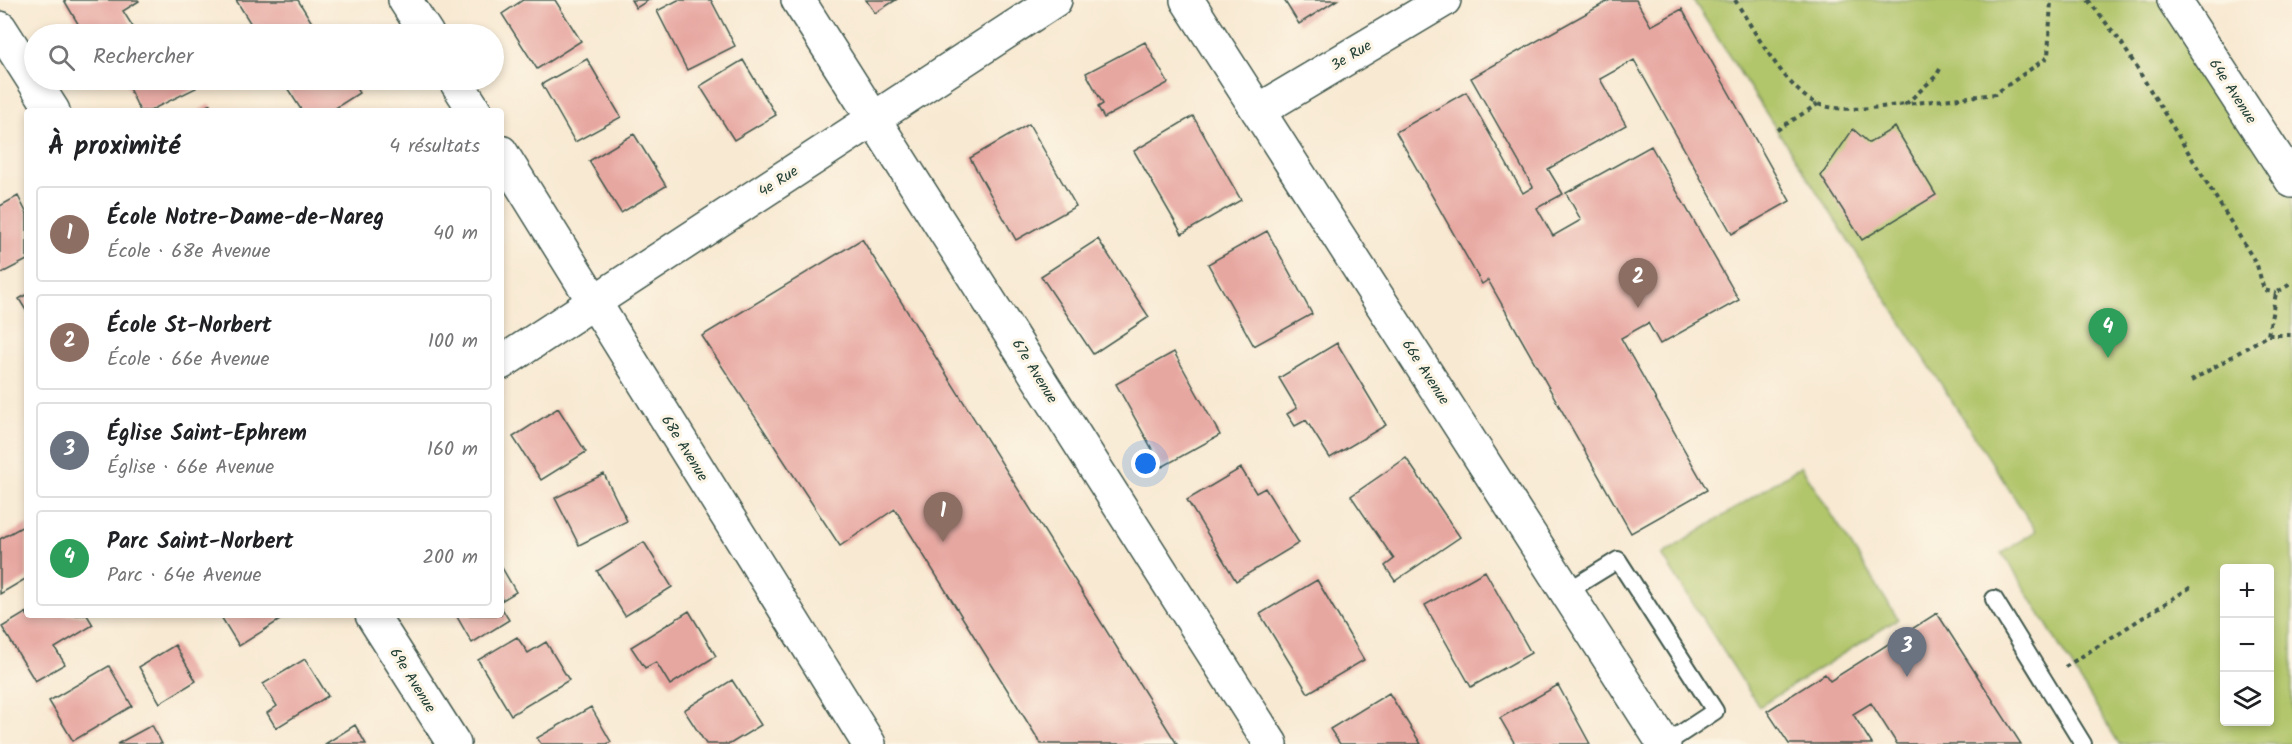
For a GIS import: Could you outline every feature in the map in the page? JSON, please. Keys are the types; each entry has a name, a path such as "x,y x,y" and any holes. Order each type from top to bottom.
{"street":[{"path":"405,0 421,24"},
{"name":"67e Avenue","path":"798,0 1271,744"},
{"name":"4e Rue","path":"504,361 1055,0"},
{"name":"66e Avenue","path":"1187,0 1664,744"},
{"name":"3e Rue","path":"1258,111 1444,0"},
{"name":"64e Avenue","path":"2174,0 2292,181"},
{"path":"0,28 24,66"},
{"path":"39,90 50,108"},
{"path":"461,90 473,108"},
{"name":"68e Avenue","path":"504,157 869,744"},
{"name":"69e Avenue","path":"374,618 454,744"}],"lane":[{"path":"1566,592 1618,560 1715,711 1664,744"},
{"path":"1994,599 2083,744"}],"path":[{"path":"1735,0 1788,79 1800,93 1818,104 1872,108 1995,94 2048,57 2051,0"},
{"path":"2088,0 2121,42 2140,72 2257,265 2264,290 2276,293 2292,283"},
{"path":"1906,104 1936,76 1940,69"},
{"path":"1777,130 1818,104"},
{"path":"2268,334 2276,293"},
{"path":"2191,381 2268,334 2292,335"},
{"path":"2044,681 2191,587"}],"green space":[{"path":"1693,0 2173,0 2292,184 2292,744 2119,744 2006,558 2001,554 2036,531"},
{"path":"1801,466 1898,619 1759,707 1662,555"}],"building":[{"path":"64,0 139,1 123,11 131,24 78,24"},
{"path":"236,0 298,0 313,24 251,24"},
{"path":"523,0 555,0 581,41 537,69 502,14"},
{"path":"631,0 649,0 636,8"},
{"path":"678,0 711,0 735,46 687,70 657,11"},
{"path":"866,0 896,0 875,13"},
{"path":"1284,0 1337,0 1299,24"},
{"path":"1610,0 1636,0 1651,26 1682,9 1790,201 1732,234 1634,60 1600,79 1626,125 1548,169 1563,194 1537,208 1553,236 1581,220 1566,193 1651,146 1739,300 1660,344 1648,323 1621,338 1707,490 1631,533 1488,280 1482,284 1396,132 1466,92 1523,193 1533,187 1471,78"},
{"path":"1145,42 1168,83 1104,118 1098,107 1103,104 1086,73"},
{"path":"587,59 621,117 575,142 542,84"},
{"path":"743,60 776,115 734,140 700,86"},
{"path":"130,90 192,90 155,108 139,108"},
{"path":"288,90 357,90 359,93 336,108 300,108"},
{"path":"1193,116 1241,200 1182,234 1134,151"},
{"path":"1029,124 1076,206 1016,240 970,158"},
{"path":"1895,127 1936,195 1862,240 1821,176 1853,129 1869,143"},
{"path":"634,134 666,186 621,213 589,161"},
{"path":"18,196 24,208 24,262 0,274 0,206"},
{"path":"1267,231 1312,314 1254,346 1208,264"},
{"path":"862,239 1177,744 1041,744 895,509 840,546 702,336"},
{"path":"1098,239 1149,317 1093,354 1041,276"},
{"path":"24,296 24,307 19,299"},
{"path":"1337,343 1386,425 1330,458 1306,420 1295,426 1287,414 1297,408 1279,378"},
{"path":"1174,352 1220,435 1162,467 1116,384"},
{"path":"558,408 586,452 541,480 513,437"},
{"path":"1406,458 1460,537 1395,581 1385,566 1394,559 1351,496"},
{"path":"1241,468 1256,493 1265,488 1299,543 1236,581 1187,500"},
{"path":"604,474 627,521 579,545 555,498"},
{"path":"24,526 24,580 0,594 0,539"},
{"path":"644,542 672,587 625,616 597,571"},
{"path":"504,571 516,592 504,599"},
{"path":"1485,571 1531,653 1471,687 1425,605"},
{"path":"1317,580 1364,660 1308,693 1260,614"},
{"path":"689,611 716,656 670,685 656,662 645,668 631,647"},
{"path":"504,612 509,620 472,643 458,618 504,618"},
{"path":"1937,613 2021,744 1897,744 1871,703 1853,714 1872,744 1789,744 1767,711 1825,674 1830,681"},
{"path":"24,614 24,618 89,618 93,625 55,648 65,664 35,681 2,627"},
{"path":"222,618 279,618 280,620 239,646"},
{"path":"517,637 528,653 546,642 569,680 511,715 478,660"},
{"path":"175,645 196,681 160,703 139,667"},
{"path":"305,659 328,696 276,728 267,713 277,706 263,684"},
{"path":"109,666 132,706 73,741 49,701"},
{"path":"732,680 761,725 730,744 706,744 684,710"},
{"path":"1558,685 1590,744 1515,744 1500,718"},
{"path":"1389,693 1421,744 1340,744 1330,729"},
{"path":"591,707 611,742 607,744 541,744 537,738"},
{"path":"152,725 162,744 117,744"},
{"path":"355,725 366,744 325,744"}],"place":[{"name":"École St-Norbert","path":"1638,308"},
{"name":"Parc Saint-Norbert","path":"2108,358"},
{"name":"École Notre-Dame-de-Nareg","path":"943,542"},
{"name":"Église Saint-Ephrem","path":"1907,677"}]}
